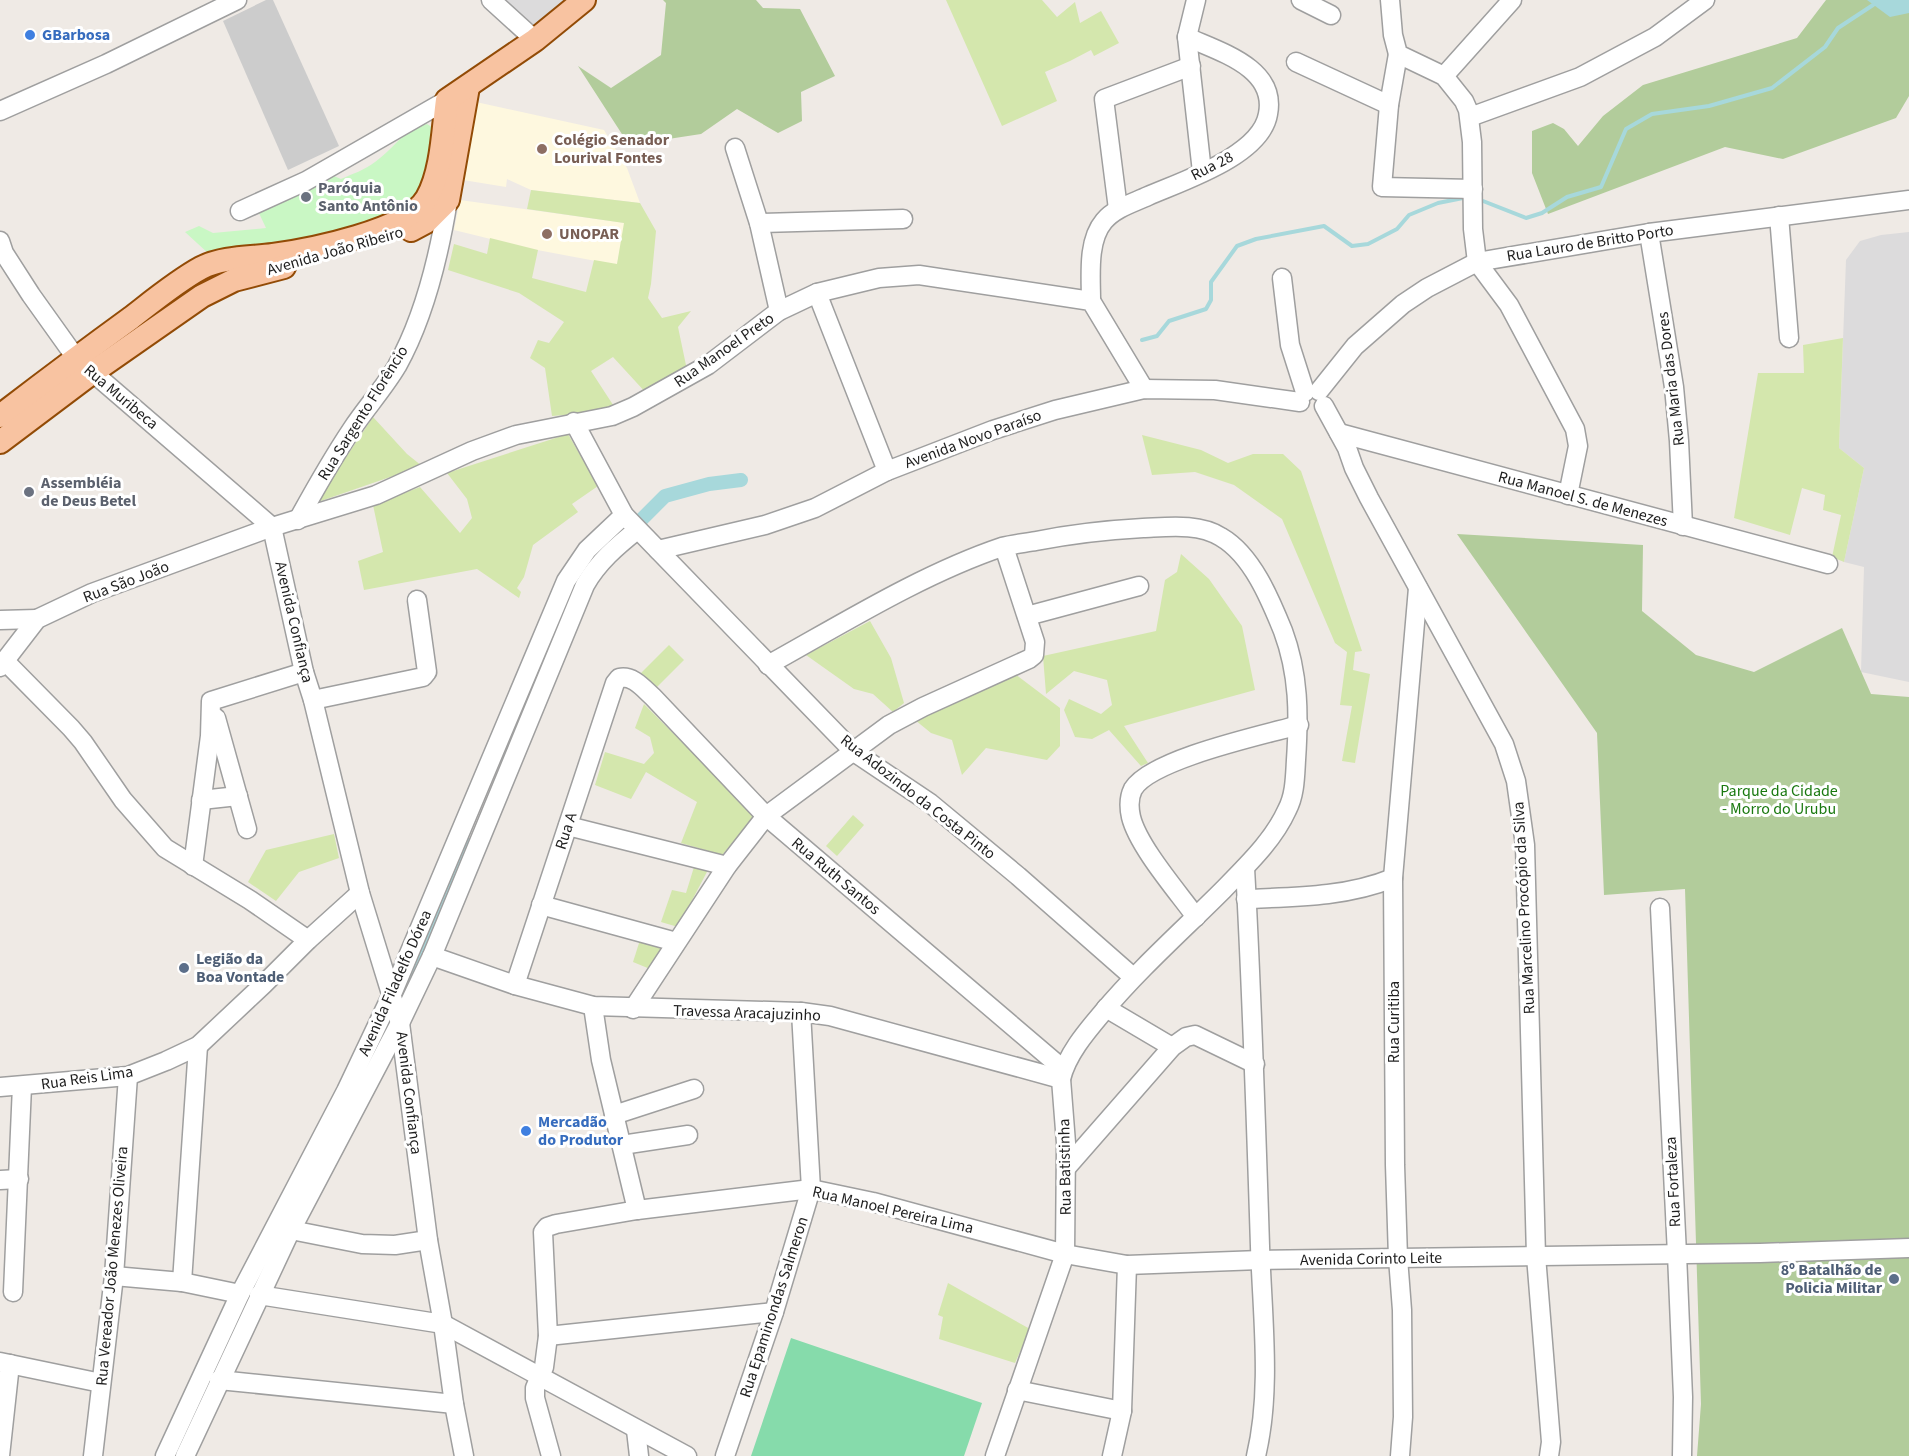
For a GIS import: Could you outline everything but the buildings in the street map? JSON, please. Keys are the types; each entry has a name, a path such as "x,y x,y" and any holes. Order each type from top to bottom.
{"main road":[{"path":"447,100 535,40 584,0"},
{"path":"448,200 468,87"},
{"name":"Avenida João Ribeiro","path":"0,442 185,279 210,264 295,252 389,226 415,212 428,198 434,178 447,100"},
{"name":"Avenida João Ribeiro","path":"0,416 218,287 246,276 315,259 409,231 426,222 448,200"}],"street":[{"path":"0,111 106,64 237,0"},
{"path":"491,0 535,40"},
{"path":"1196,0 1187,37 1203,172"},
{"path":"1301,0 1330,8"},
{"path":"1390,0 1393,35 1398,54 1389,105 1382,187 1473,189"},
{"path":"1444,76 1512,0"},
{"path":"1470,117 1580,77 1655,37 1704,0"},
{"name":"Rua 28","path":"1091,301 1093,246 1103,223 1118,209 1203,172 1245,148 1256,139 1264,126 1269,106 1266,86 1258,75 1234,59 1187,37"},
{"path":"1398,54 1444,76 1464,101 1470,117 1473,229 1477,261 1509,305 1575,429 1578,446 1568,495"},
{"path":"1296,62 1389,105"},
{"path":"1118,209 1104,99 1191,66"},
{"path":"240,211 306,180 447,100"},
{"path":"735,148 759,223 779,311"},
{"name":"Rua Sargento Florêncio","path":"298,520 332,459 396,366 406,346 428,290 448,200"},
{"name":"Rua Lauro de Britto Porto","path":"1312,398 1355,346 1403,304 1477,261 1649,233 1909,200"},
{"path":"1779,216 1790,338"},
{"path":"759,223 903,219"},
{"name":"Rua Maria das Dores","path":"1649,233 1674,387 1683,526"},
{"name":"Rua Muribeca","path":"1,249 31,295 85,365 273,527"},
{"name":"Rua Manoel Preto","path":"273,527 376,495 472,451 516,435 612,416 633,407 708,365 779,311 817,293 879,278 919,275 1091,301"},
{"path":"1282,278 1290,345 1312,398"},
{"path":"817,293 887,471"},
{"path":"1091,301 1144,388"},
{"name":"Avenida Novo Paraíso","path":"658,550 787,518 815,508 887,471 993,430 1055,410 1144,388 1215,390 1312,398"},
{"name":"Rua Marcelino Procópio da Silva","path":"1312,398 1339,433 1368,498 1504,744 1516,780 1521,806 1527,916 1536,1256 1551,1442 1549,1456"},
{"name":"Rua Adozindo da Costa Pinto","path":"574,422 631,523 854,752 930,803 1018,876 1133,977"},
{"name":"Rua Manoel S. de Menezes","path":"1339,433 1828,564"},
{"name":"Avenida Filadelfo Dórea","path":"185,1456 291,1230 432,956 585,585 631,523"},
{"name":"Avenida Filadelfo Dórea","path":"165,1456 240,1294 346,1091 392,995 566,581 587,550 631,523"},
{"name":"Rua São João","path":"2,664 37,619 92,593 273,527"},
{"name":"Avenida Confiança","path":"273,527 304,672 313,700 360,893 399,1020 428,1240 464,1456"},
{"path":"768,665 930,577 1004,547 1057,537 1127,529 1188,528 1210,531 1223,538 1237,550 1253,570 1279,622 1292,660 1297,686 1299,725 1295,782 1291,802 1272,834 1245,868 1133,977 1106,1008 1089,1029 1062,1074"},
{"path":"633,1009 727,866 766,816 904,717 1034,655 1036,649 1027,616 1004,547"},
{"path":"1027,616 1138,586"},
{"name":"Rua Curitiba","path":"1400,1456 1403,1417 1402,1310 1398,1258 1394,1107 1393,878 1418,588"},
{"path":"313,700 423,676 427,672 417,600"},
{"path":"0,620 37,619"},
{"path":"2,664 83,742 123,800 165,848 265,909 308,940"},
{"path":"211,701 304,672"},
{"name":"Rua Ruth Santos","path":"619,678 631,678 653,697 766,816 1062,1074"},
{"name":"Rua A","path":"514,985 615,683 619,678"},
{"path":"211,701 246,829"},
{"path":"193,866 210,736 211,701"},
{"path":"1196,917 1164,875 1138,834 1130,808 1134,788 1148,776 1181,759 1299,725"},
{"path":"201,800 238,796"},
{"path":"568,826 727,866"},
{"path":"1245,868 1255,1064 1263,1307 1263,1398 1256,1456"},
{"path":"1246,899 1338,893 1372,887 1393,878"},
{"name":"Rua Reis Lima","path":"0,1088 128,1076 198,1046 360,893"},
{"path":"541,905 676,942"},
{"name":"Rua Fortaleza","path":"1660,908 1683,1398 1682,1456"},
{"name":"Travessa Aracajuzinho","path":"432,956 514,985 592,1006 633,1009 801,1012 848,1019 1062,1074"},
{"path":"592,1006 601,1060 637,1210"},
{"path":"1106,1008 1172,1047"},
{"name":"Rua Epaminondas Salmeron","path":"725,1456 774,1312 811,1189 801,1012"},
{"path":"1067,1167 1172,1047 1185,1036 1195,1035 1255,1064"},
{"path":"182,1282 198,1046"},
{"name":"Rua Batistinha","path":"995,1456 1065,1254 1067,1167 1062,1074"},
{"name":"Rua Vereador João Menezes Oliveira","path":"93,1456 114,1276 128,1076"},
{"path":"13,1292 8,1264 19,1179 22,1086"},
{"path":"614,1115 694,1089"},
{"path":"622,1145 688,1135"},
{"path":"0,1180 19,1179"},
{"name":"Rua Manoel Pereira Lima","path":"548,1336 543,1232 547,1227 556,1224 637,1210 811,1189 873,1202 1065,1254"},
{"path":"291,1230 362,1244 395,1245 428,1240"},
{"name":"Avenida Corinto Leite","path":"1065,1254 1127,1264 1909,1248"},
{"path":"1112,1456 1122,1411 1127,1264"},
{"path":"114,1276 182,1282 240,1294"},
{"path":"259,1295 443,1324 687,1456"},
{"path":"551,1456 535,1398 535,1388 546,1360 548,1336 774,1312"},
{"path":"0,1456 5,1363 101,1383"},
{"path":"219,1380 454,1404"},
{"path":"1017,1390 1122,1411"},
{"path":"636,1430 639,1456"}],"shaded area":[{"path":"266,0 273,0 339,146 288,170 223,21"},
{"path":"491,0 581,0 535,40"},
{"name":"Colégio Senador Lourival Fontes","path":"476,102 604,130 627,168 640,203 531,190 507,179 506,187 463,180"},
{"name":"UNOPAR","path":"460,200 625,223 617,265 532,249 454,230"},
{"path":"1909,232 1909,682 1861,672 1864,567 1844,562 1864,468 1839,448 1846,260 1860,241 1881,235"}],"green space":[{"path":"663,0 756,0 763,8 800,9 835,76 801,92 802,121 778,133 737,109 701,134 629,145 578,66 611,88 661,55 666,3"},
{"path":"946,0 1042,0 1057,17 1075,2 1080,23 1101,11 1119,43 1094,56 1091,50 1045,72 1057,101 1002,126"},
{"path":"1826,0 1909,0 1909,96 1896,118 1783,159 1725,147 1548,214 1532,173 1532,131 1553,123 1564,129 1578,146 1603,116 1643,85 1797,38"},
{"path":"427,124 435,129 437,141 422,188 399,210 374,220 290,244 209,254 185,232 199,226 213,233 266,228 258,211 329,174 341,179 363,170 382,157 411,130"},
{"path":"531,190 640,203 656,231 648,298 662,318 691,311 678,327 687,370 647,394 613,357 591,371 617,411 552,416 545,368 530,358 538,340 549,343 564,322 519,293 448,270 454,244 487,254 490,238 538,250 532,278 586,292 594,260 617,264 624,223 527,209"},
{"path":"1843,338 1839,448 1864,468 1844,562 1832,557 1841,515 1823,510 1825,495 1802,488 1790,535 1734,518 1758,373 1804,373 1803,345"},
{"path":"373,417 407,454 422,466 315,503"},
{"path":"568,434 598,486 572,504 578,512 533,545 524,577 517,588 521,592 519,598 477,569 364,590 358,561 383,552 373,505 420,487 460,533 472,518 467,499 447,473"},
{"path":"1142,435 1201,450 1228,463 1253,454 1283,454 1301,471 1362,651 1355,652 1353,670 1370,674 1355,763 1342,761 1352,706 1340,705 1347,652 1335,643 1282,519 1234,485 1195,472 1152,475"},
{"name":"Parque da Cidade - Morro do Urubu","path":"1457,534 1643,545 1642,611 1696,655 1754,672 1842,628 1871,694 1909,697 1909,1456 1697,1456 1701,1404 1685,889 1604,895 1597,733"},
{"path":"1181,554 1209,579 1242,626 1255,690 1124,726 1148,763 1141,766 1109,730 1092,739 1075,737 1064,710 1069,699 1101,714 1112,705 1107,680 1074,671 1046,694 1043,656 1156,631 1165,580 1177,572"},
{"path":"870,621 891,658 904,703 893,712 873,694 854,689 806,655"},
{"path":"669,645 684,660 655,689 640,674"},
{"path":"1011,671 1060,708 1060,746 1047,760 986,748 962,775 952,740 931,733 915,720"},
{"path":"644,704 755,816 722,855 681,843 697,802 646,772 631,799 595,785 605,752 644,764 654,753 650,737 635,728"},
{"path":"853,815 864,825 837,856 826,846"},
{"path":"334,834 339,858 299,872 276,901 248,882 266,850"},
{"path":"694,867 709,868 678,927 661,922 672,890 686,893"},
{"path":"640,940 666,946 650,969 633,962"},
{"path":"948,1283 1030,1329 1015,1363 939,1339 943,1317 938,1315"},
{"path":"791,1338 982,1403 964,1456 751,1456"}],"water":[{"path":"1867,0 1909,0 1909,13 1890,17"}],"waterway":[{"path":"1483,201 1526,218 1542,213 1567,197 1601,187 1626,129 1652,114 1709,106 1772,88 1825,47 1838,28 1873,5"},
{"path":"1142,340 1157,336 1169,321 1206,309 1211,300 1211,282 1237,246 1256,239 1324,226 1352,246 1368,244 1397,229 1409,215 1438,203 1463,198"},
{"path":"626,530 641,520 665,496 709,484 741,480"},
{"path":"505,756 559,620"},
{"path":"413,977 468,845"}],"place":[{"name":"GBarbosa","path":"30,35"},
{"name":"Colégio Senador Lourival Fontes","path":"542,149"},
{"name":"Paróquia Santo Antônio","path":"306,197"},
{"name":"UNOPAR","path":"547,234"},
{"name":"Assembléia de Deus Betel","path":"29,492"},
{"name":"Legião da Boa Vontade","path":"184,968"},
{"name":"Mercadão do Produtor","path":"526,1131"},
{"name":"8º Batalhão de Policia Militar","path":"1894,1279"}]}
